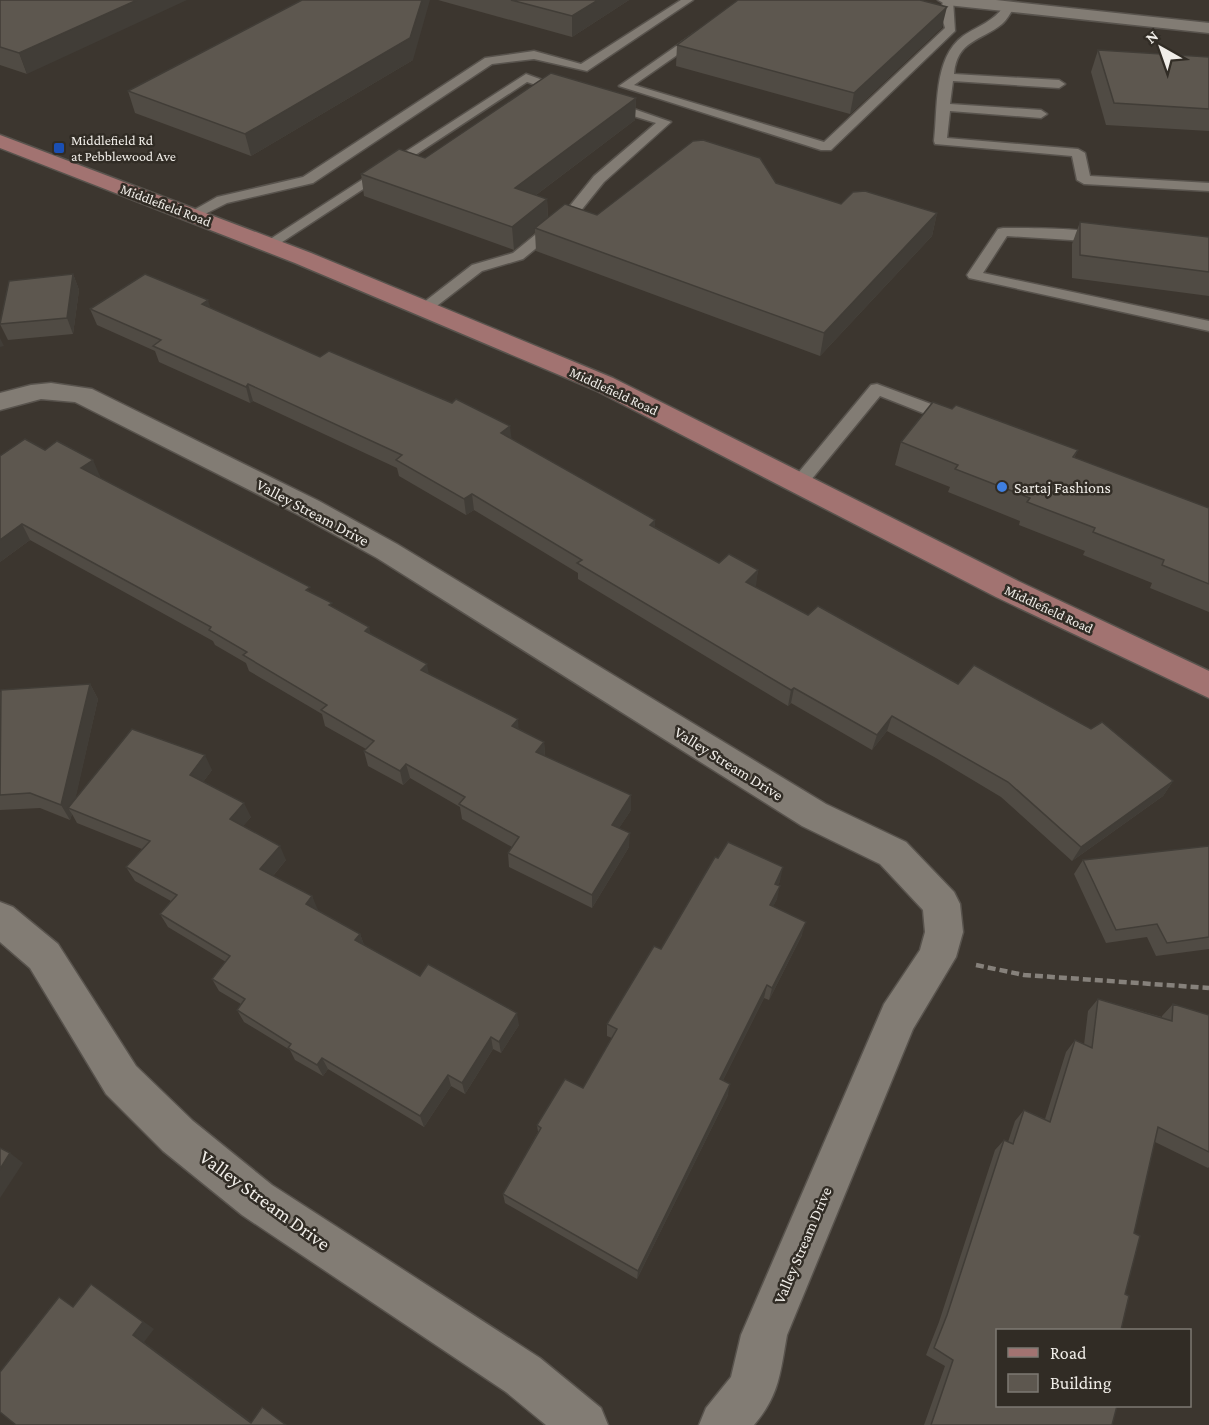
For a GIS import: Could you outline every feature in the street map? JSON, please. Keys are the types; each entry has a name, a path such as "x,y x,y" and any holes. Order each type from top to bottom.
{"main road":[{"name":"Middlefield Road","path":"0,141 268,245 604,384 1007,589 1209,685"}],"street":[{"path":"948,0 1209,28"},
{"name":"Valley Stream Drive","path":"0,402 24,392 60,390 83,395 309,508 387,551 814,815 893,853 941,904 944,932 937,957 898,1017 764,1335 753,1389 723,1425"},
{"name":"Valley Stream Drive","path":"0,919 44,956 122,1080 178,1136 257,1200 523,1374 584,1425"}],"lane":[{"path":"192,215 222,200 308,180 489,61 534,55 583,68 688,0"},
{"path":"711,26 625,86 826,147 951,29 947,14 948,0"},
{"path":"1008,8 999,21 966,39 949,61 940,141 1078,153 1084,180 1209,187"},
{"path":"947,77 1059,84"},
{"path":"268,245 526,78 664,122 599,179 574,210 518,256 477,268 424,309"},
{"path":"944,108 1041,114"},
{"path":"1116,240 1070,234 1003,232 974,276 1209,326"},
{"path":"800,482 877,389 963,423"}],"path":[{"path":"937,957 1024,975 1209,988"}],"building":[{"path":"0,0 137,0 19,53 0,47"},
{"path":"302,0 422,0 410,38 245,134 128,91"},
{"path":"511,0 598,0 572,16"},
{"path":"738,0 920,0 947,7 854,93 677,45"},
{"path":"1098,50 1209,57 1209,109 1114,103"},
{"path":"551,73 636,98 515,188 547,199 512,227 361,174 399,149 425,158"},
{"path":"703,140 760,158 776,183 841,204 853,192 865,191 937,213 824,333 535,228 565,204 597,215 693,141"},
{"path":"1080,222 1209,237 1209,272 1080,255"},
{"path":"73,274 67,318 0,324 9,281"},
{"path":"145,274 208,300 202,304 320,357 329,351 452,403 456,399 510,426 501,433 655,520 650,525 719,563 729,554 758,570 746,582 808,615 818,606 958,684 974,665 1091,729 1102,722 1173,781 1081,847 1008,782 892,716 877,735 794,688 791,690 577,563 582,560 472,494 464,499 396,460 402,455 248,384 246,387 153,346 161,340 90,309"},
{"path":"933,402 952,409 956,405 1078,450 1073,457 1209,508 1209,584 1162,565 1164,560 1093,532 1095,528 1027,502 1030,498 955,469 958,465 901,442"},
{"path":"25,439 45,450 57,441 93,460 81,468 310,587 306,590 332,603 329,605 369,627 365,631 427,664 421,670 518,719 512,726 544,742 536,752 631,795 612,825 630,833 592,895 508,853 519,837 459,804 465,797 406,764 400,771 364,751 374,741 321,710 327,705 243,655 247,652 209,630 211,627 22,524 0,540 0,456"},
{"path":"90,684 61,805 30,793 0,795 1,690"},
{"path":"132,729 205,755 190,775 244,803 230,819 280,846 260,869 312,896 306,904 360,934 355,940 420,976 428,964 517,1013 499,1042 491,1037 462,1083 448,1075 420,1116 322,1058 317,1065 288,1048 291,1044 237,1010 245,999 212,979 230,956 160,914 177,895 126,867 150,841 68,808"},
{"path":"728,842 783,867 775,884 780,886 770,905 806,922 772,988 767,985 720,1079 730,1084 638,1271 503,1194 541,1128 537,1125 565,1079 583,1088 617,1029 607,1024 654,946 661,949 715,857 718,858"},
{"path":"1209,846 1209,937 1167,943 1157,924 1116,930 1083,860"},
{"path":"1098,999 1172,1021 1173,1004 1209,1015 1209,1152 1158,1127 1134,1233 1140,1236 1125,1294 1129,1296 1121,1329 996,1329 996,1407 1117,1407 1112,1425 931,1425 953,1360 934,1348 1004,1140 1013,1144 1024,1110 1050,1122 1075,1040 1092,1048"},
{"path":"0,1148 10,1153 0,1169"},
{"path":"91,1284 143,1322 133,1335 251,1423 262,1407 286,1425 16,1425 0,1412 0,1372 59,1297 73,1307"}],"place":[{"name":"Middlefield Rd at Pebblewood Ave","path":"59,148"},
{"name":"Sartaj Fashions","path":"1002,487"}]}
